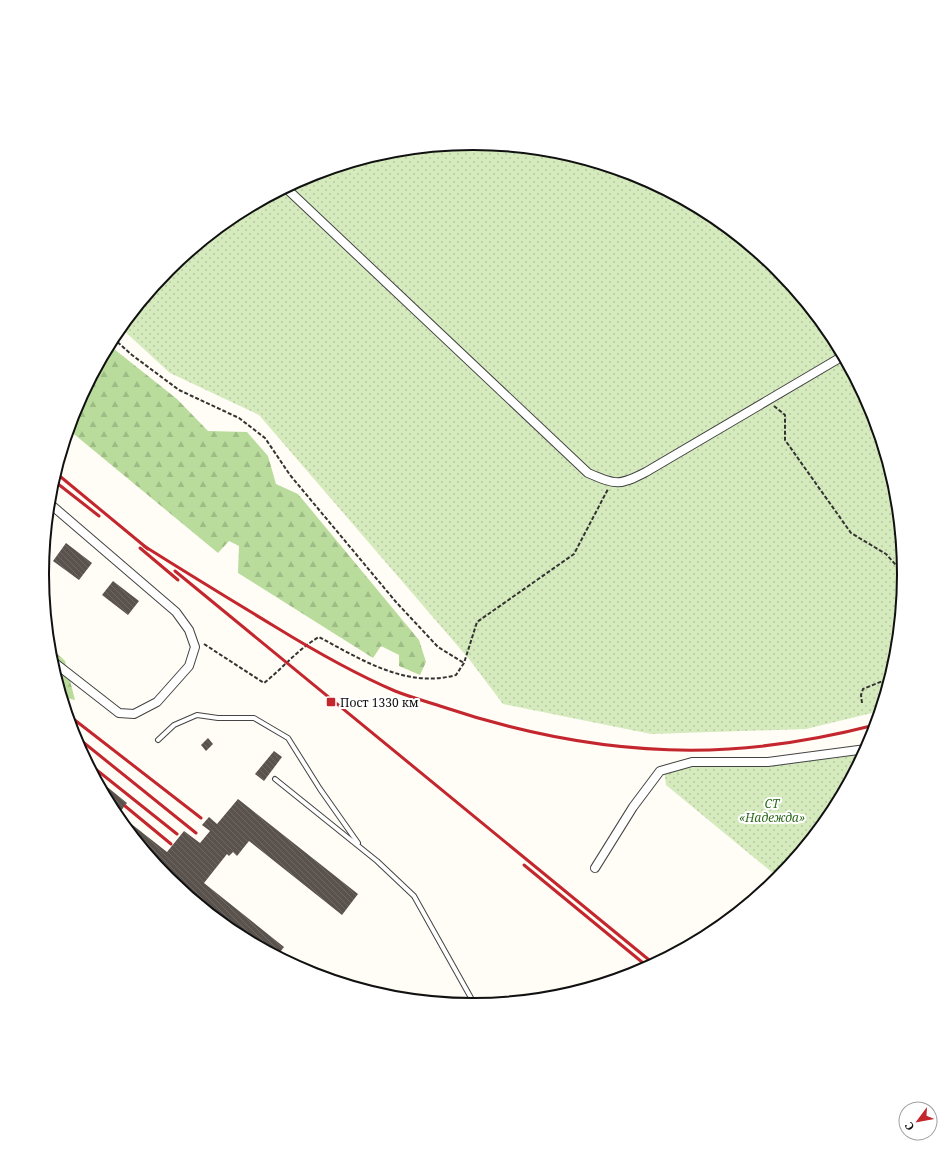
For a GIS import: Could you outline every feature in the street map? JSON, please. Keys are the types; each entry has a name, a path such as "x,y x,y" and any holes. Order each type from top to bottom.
{"street":[{"path":"290,192 588,473 611,483 626,482 646,472 838,359"},
{"path":"55,508 176,612 189,630 195,646 189,666 157,702 134,714 119,713 59,666"},
{"path":"596,868 633,807 660,771 692,762 768,762 859,750"}],"lane":[{"path":"158,740 174,725 197,716 218,718 254,718 288,738 320,789 362,848"},
{"path":"275,779 362,848 414,896 471,998"}],"path":[{"path":"118,342 132,355 179,390 238,418 265,438 290,475 396,602 438,647 464,663"},
{"path":"768,400 785,415 785,440 852,533 886,554 897,566"},
{"path":"195,646 204,644 264,683 283,668 305,645 319,637 373,666 414,678 442,679 456,675 464,663 476,622 574,554 611,483"},
{"path":"862,703 861,695 863,689 884,681"}],"green space":[{"path":"445,151 501,151 528,154 583,165 609,173 661,194 709,222 731,238 753,256 792,295 826,339 840,362 865,412 883,465 889,492 896,547 897,574 896,602 889,657 883,684 873,713 806,729 651,734 503,704 469,659 259,415 170,373 125,332 154,295 193,256 237,222 285,194 337,173 363,165 418,154"},
{"path":"114,349 177,399 208,431 247,432 268,456 276,484 298,494 419,640 426,662 420,675 399,666 399,655 381,646 373,658 238,573 239,546 229,541 218,553 73,434 81,412"},
{"path":"56,653 65,661 75,700 68,698"},
{"name":"СТ «Надежда»","path":"857,754 826,810 792,854 774,873 666,785 664,769 838,758"}],"building":[{"path":"66,543 92,563 79,580 53,561"},
{"path":"113,581 139,601 128,615 102,595"},
{"path":"208,738 213,744 206,751 201,745"},
{"path":"274,751 282,757 264,781 255,774"},
{"path":"106,786 127,803 121,811"},
{"path":"238,799 358,894 342,915 249,841 237,856 233,852 229,856 227,854 204,883 284,947 280,952 237,927 193,893 154,854 129,822 167,852 184,831 200,843 210,831 202,825 209,817 217,824"}],"railway":[{"path":"60,477 148,549"},
{"path":"59,484 99,516"},
{"path":"144,546 303,644 364,677 406,695 510,727 546,735 619,746 692,750 747,748 821,737 869,726"},
{"path":"140,548 178,580"},
{"path":"175,571 649,960"},
{"path":"75,720 201,818"},
{"path":"84,743 196,833"},
{"path":"98,771 177,834"},
{"path":"125,806 171,844"},
{"path":"524,865 643,963"}],"place":[{"name":"Пост 1330 км","path":"331,702"}]}
